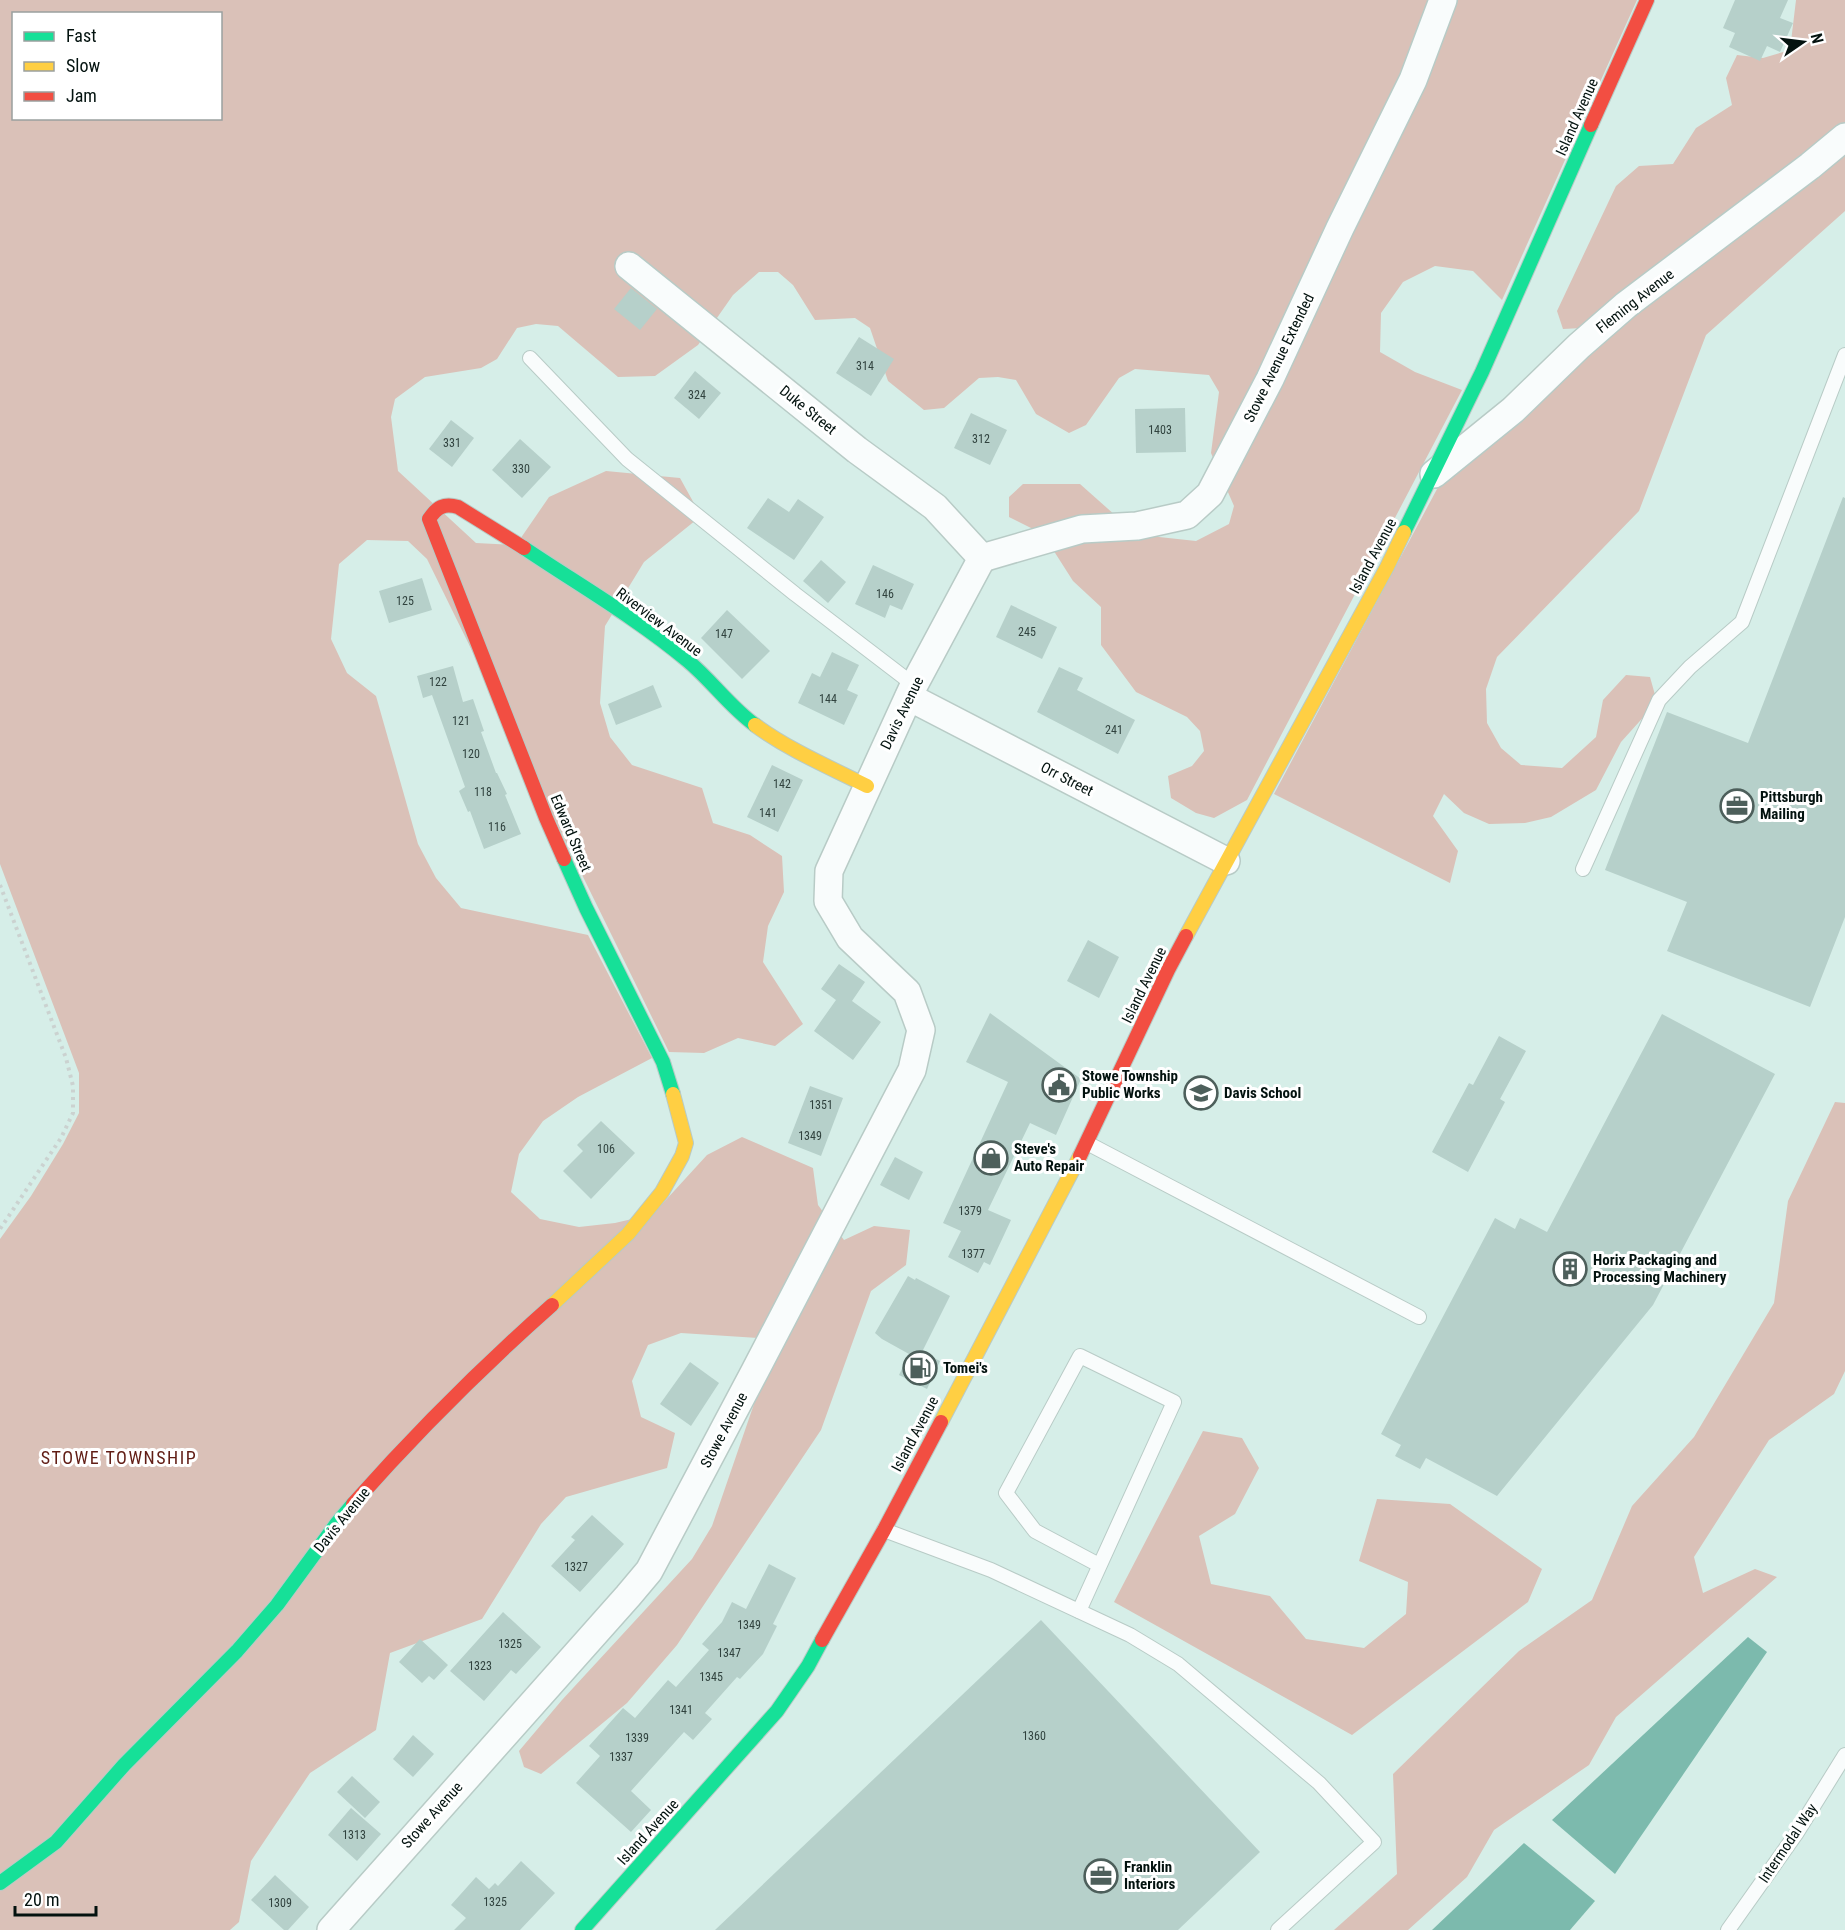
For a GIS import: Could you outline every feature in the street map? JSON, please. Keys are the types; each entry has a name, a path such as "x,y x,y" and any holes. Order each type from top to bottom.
{"street":[{"name":"Stowe Avenue Extended","path":"982,558 1082,529 1137,525 1186,514 1210,494 1270,379 1413,80 1443,0"},
{"name":"Island Avenue","path":"582,1930 777,1711 808,1666 884,1530 1087,1143 1168,970 1387,567 1433,475 1482,372 1647,0"},
{"name":"Fleming Avenue","path":"1433,475 1513,410 1579,346 1626,305 1845,137"},
{"name":"Duke Street","path":"629,266 857,450 935,507 982,558"},
{"name":"Riverview Avenue","path":"429,519 434,510 444,505 464,509 632,619 689,662 741,715 768,735 867,786"},
{"name":"Edward Street","path":"429,519 546,818 586,908 663,1062 684,1132 686,1143 682,1156"},
{"name":"Davis Avenue","path":"829,871 912,691 982,558"},
{"name":"Orr Street","path":"912,691 1226,861"},
{"name":"Stowe Avenue","path":"331,1930 649,1571 912,1070 921,1030 907,992 850,938 828,901 829,871"},
{"name":"Davis Avenue","path":"0,1883 56,1842 124,1765 237,1651 277,1605 337,1522 386,1467 508,1344 581,1280 628,1234 662,1192 682,1156"}],"lane":[{"path":"1583,869 1659,700 1690,667 1742,622 1845,356"},
{"path":"530,358 627,459 912,691"},
{"path":"1087,1143 1419,1317"},
{"path":"1079,1611 1100,1565 1174,1402 1080,1356 1006,1493 1035,1531 1100,1565"},
{"path":"884,1530 991,1570 1130,1635 1178,1664 1319,1783 1374,1842 1278,1930"},
{"name":"Intermodal Way","path":"1728,1930 1796,1834 1845,1755"}],"path":[{"path":"0,885 66,1058 73,1086 73,1113 61,1138 0,1229"}],"shaded area":[{"path":"0,0 1637,0 1502,300 1473,271 1435,266 1403,282 1381,313 1380,352 1415,372 1462,390 1247,800 1214,818 1196,813 1171,798 1168,776 1192,766 1204,751 1200,731 1187,717 1136,692 1101,645 1101,607 1073,581 1043,534 1009,517 1009,497 1023,484 1080,484 1125,524 1159,537 1196,541 1229,524 1234,506 1211,453 1219,392 1209,375 1135,369 1119,378 1086,425 1069,433 1036,414 1016,380 998,377 979,378 944,408 924,410 888,381 870,328 855,318 815,320 793,285 778,272 759,272 733,295 698,345 655,376 618,377 558,326 536,324 517,328 497,359 481,368 425,377 395,399 391,417 398,471 476,543 516,545 549,497 606,471 680,478 701,516 644,562 605,626 600,703 610,737 632,765 702,788 713,823 750,835 782,856 784,892 768,926 763,962 803,1024 775,1046 738,1038 704,1053 669,1052 427,559 408,541 367,540 339,564 331,639 347,673 376,696 418,844 436,878 461,908 588,935 652,1058 578,1097 543,1121 519,1154 511,1192 540,1219 579,1227 615,1223 653,1214 707,1155 742,1137 813,1168 818,1205 844,1240 874,1226 910,1230 906,1265 871,1291 821,1430 677,1645 627,1703 541,1774 524,1767 519,1751 562,1700 692,1559 712,1526 764,1375 758,1338 681,1333 648,1345 632,1381 641,1417 675,1433 667,1468 566,1497 541,1524 482,1619 390,1653 376,1730 310,1773 251,1861 239,1922 230,1930 0,1930 0,1239 31,1196 79,1113 79,1073 0,864"},
{"path":"1796,0 1845,0 1845,127 1582,328 1563,329 1557,311 1616,186 1639,166 1673,164 1696,128 1732,105 1726,78 1737,55 1763,58 1790,50"},
{"path":"1845,143 1845,211 1706,335 1639,511 1497,657 1486,689 1487,723 1501,748 1521,765 1562,768 1596,737 1603,700 1626,675 1650,677 1657,702 1621,742 1596,790 1551,817 1525,823 1489,824 1464,813 1444,794 1433,816 1458,851 1450,883 1274,794 1444,476 1573,358"},
{"path":"1835,1102 1845,1103 1845,1371 1834,1394 1769,1440 1694,1557 1703,1593 1755,1569 1777,1577 1616,1717 1589,1765 1494,1830 1467,1877 1408,1930 1334,1930 1397,1874 1393,1774 1519,1651 1592,1600 1632,1506 1694,1437 1774,1303 1788,1201"},
{"path":"1203,1431 1242,1438 1259,1468 1235,1514 1199,1536 1211,1584 1270,1596 1306,1639 1364,1648 1406,1614 1408,1582 1359,1561 1377,1499 1450,1504 1542,1569 1528,1602 1352,1735 1114,1602"},
{"path":"1748,1637 1767,1652 1615,1874 1552,1820"},
{"path":"1524,1843 1595,1901 1570,1930 1432,1930"}],"building":[{"path":"1735,0 1788,0 1780,18 1793,23 1780,52 1767,46 1760,61 1729,47 1735,33 1723,28"},
{"path":"631,288 657,309 640,330 614,309"},
{"path":"859,337 894,359 871,396 836,373"},
{"path":"695,371 721,393 699,419 674,398"},
{"path":"1185,408 1186,452 1136,453 1135,409"},
{"path":"971,413 1007,430 990,465 954,448"},
{"path":"451,420 474,438 452,467 429,449"},
{"path":"520,439 551,467 522,498 492,470"},
{"name":"Pittsburgh Mailing","path":"1843,497 1845,498 1845,917 1810,1007 1667,951 1687,902 1605,870 1667,712 1748,743"},
{"path":"768,498 789,512 798,499 824,517 794,560 747,528"},
{"path":"821,560 846,582 828,603 803,581"},
{"path":"873,565 914,584 902,610 890,605 885,618 855,604"},
{"path":"422,578 432,610 389,623 379,591"},
{"path":"1011,605 1057,627 1042,659 996,637"},
{"path":"727,610 770,651 742,679 701,638"},
{"path":"832,652 859,665 847,690 858,695 844,725 798,703 812,673 820,677"},
{"path":"453,666 463,702 473,699 484,731 481,732 521,834 484,849 470,811 468,812 459,791 465,787 432,695 423,698 417,676"},
{"path":"1059,667 1083,678 1077,690 1135,720 1118,754 1037,712"},
{"path":"653,685 662,707 616,725 608,704"},
{"path":"772,765 803,780 778,832 747,817"},
{"path":"1088,940 1119,957 1099,998 1067,981"},
{"path":"839,964 865,982 852,1001 881,1022 853,1060 814,1031 836,1000 821,989"},
{"path":"990,1013 1081,1079 1056,1135 1030,1123 988,1210 1011,1220 990,1265 984,1262 978,1273 948,1257 961,1231 943,1223 1008,1082 966,1062"},
{"name":"Horix Packaging and Processing Machinery","path":"1662,1014 1775,1074 1653,1305 1497,1496 1426,1458 1420,1469 1395,1456 1401,1445 1381,1434 1495,1218 1515,1229 1520,1218 1547,1232"},
{"path":"1499,1036 1526,1051 1500,1099 1505,1102 1468,1172 1432,1152 1469,1083 1473,1085"},
{"path":"810,1086 843,1098 821,1156 788,1143"},
{"path":"601,1121 635,1153 591,1199 563,1171 583,1151 577,1145"},
{"path":"895,1157 923,1172 909,1200 880,1185"},
{"path":"908,1276 950,1296 922,1352 940,1361 927,1389 899,1375 909,1354 875,1333"},
{"path":"690,1362 719,1383 691,1426 660,1404"},
{"path":"592,1515 624,1544 580,1592 551,1566 575,1540 571,1537"},
{"path":"769,1564 796,1578 773,1624 777,1626 763,1654 740,1679 737,1677 705,1713 712,1719 693,1740 684,1732 631,1791 651,1810 631,1832 576,1783 600,1756 589,1746 623,1708 635,1718 668,1680 676,1687 709,1650 702,1644 722,1622 732,1602 746,1609"},
{"path":"503,1612 541,1647 516,1674 511,1670 484,1701 450,1671"},
{"path":"1041,1620 1260,1852 1178,1930 715,1930"},
{"path":"420,1639 448,1665 434,1680 429,1676 422,1683 399,1662"},
{"path":"413,1735 434,1754 413,1777 393,1759"},
{"path":"352,1776 380,1802 365,1818 337,1792"},
{"path":"351,1808 381,1834 357,1861 328,1835"},
{"path":"521,1861 555,1893 520,1930 454,1930 466,1918 451,1905 476,1877 489,1889 495,1883 498,1886"},
{"path":"275,1875 309,1907 288,1930 284,1930 251,1900"}],"traffic: fast":[{"path":"1404,532 1482,372 1591,125"},
{"path":"524,548 669,646 697,669 755,725"},
{"path":"564,859 663,1062 673,1094"},
{"path":"0,1883 56,1842 124,1765 237,1651 277,1605 353,1504"},
{"path":"582,1930 777,1711 808,1666 822,1640"}],"traffic: slow":[{"path":"1186,936 1404,532"},
{"path":"755,725 795,750 867,786"},
{"path":"552,1305 628,1234 662,1192 682,1156 686,1143 673,1094"},
{"path":"941,1422 1080,1156"}],"traffic: jam":[{"path":"1591,125 1647,0"},
{"path":"524,548 458,507 441,507 429,519 564,859"},
{"path":"1080,1156 1186,936"},
{"path":"353,1504 449,1402 552,1305"},
{"path":"822,1640 941,1422"}],"place":[{"name":"Pittsburgh Mailing","path":"1737,806"},
{"name":"Stowe Township Public Works","path":"1059,1085"},
{"name":"Davis School","path":"1201,1093"},
{"name":"Steve's Auto Repair","path":"991,1158"},
{"name":"Horix Packaging and Processing Machinery","path":"1570,1269"},
{"name":"Tomei's","path":"920,1368"},
{"name":"Franklin Interiors","path":"1101,1876"}],"district":[{"name":"STOWE TOWNSHIP","path":"119,1458"}]}
